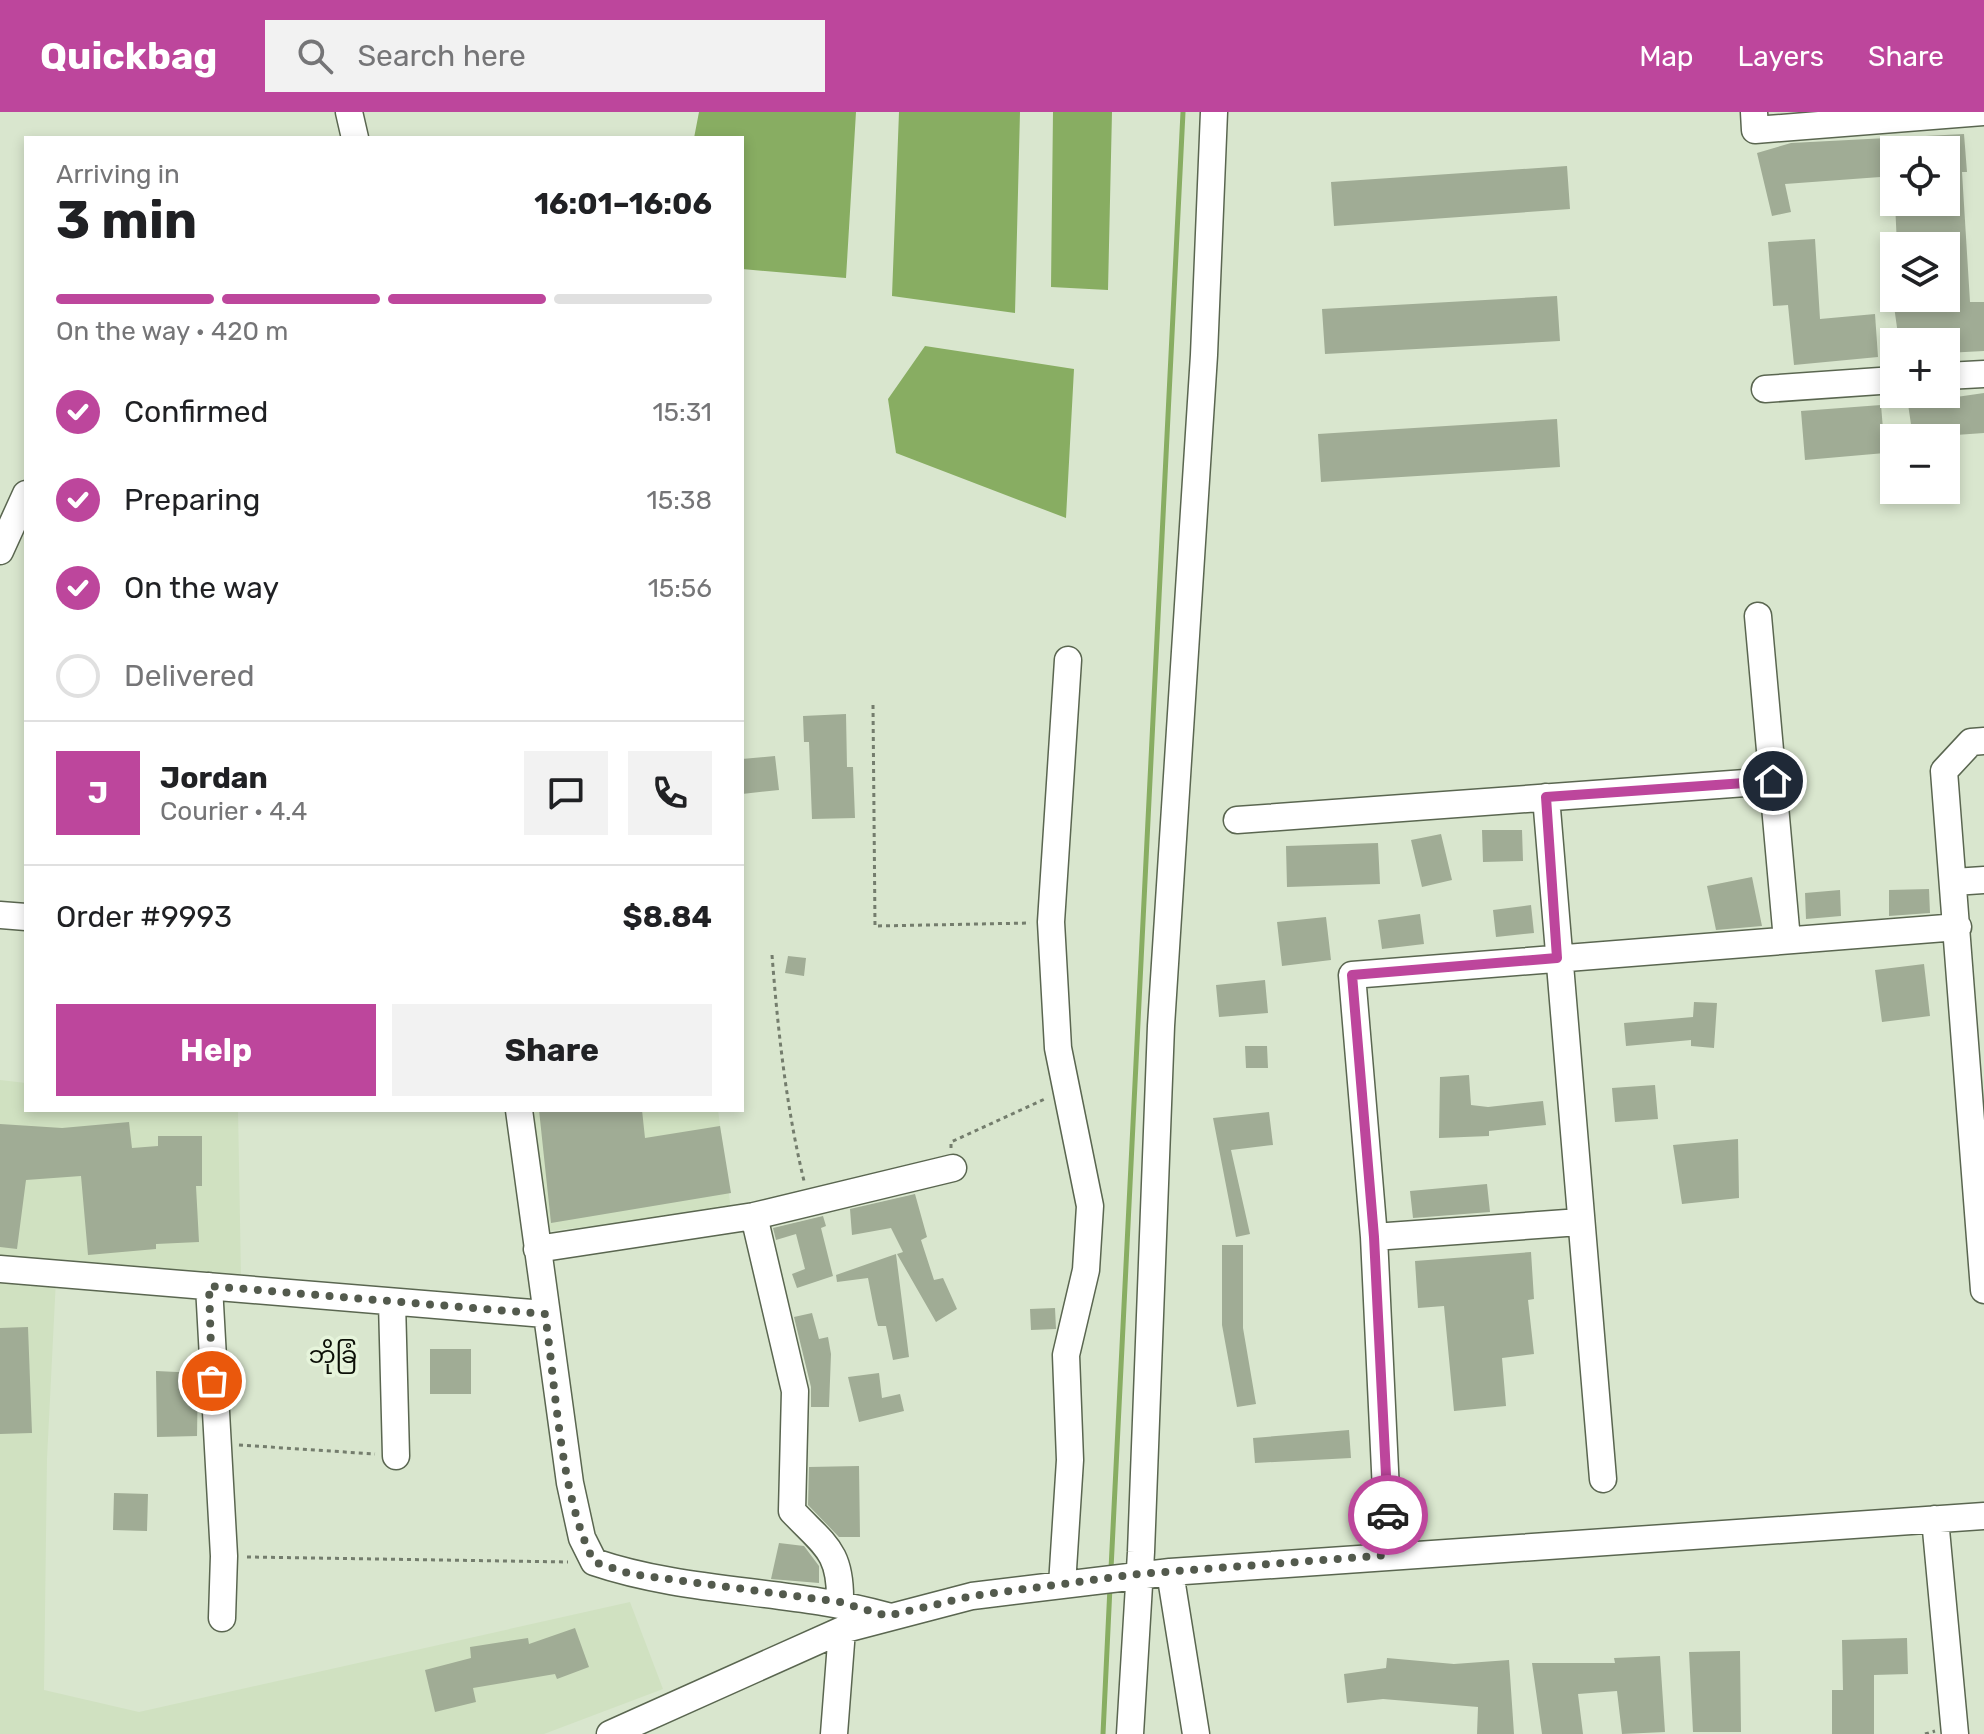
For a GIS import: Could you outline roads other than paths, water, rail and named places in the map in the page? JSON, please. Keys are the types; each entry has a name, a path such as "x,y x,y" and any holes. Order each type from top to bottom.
{"street":[{"path":"349,112 355,136"},
{"path":"1130,1734 1161,1026 1204,355 1214,112"},
{"path":"1754,112 1755,130 1984,112"},
{"path":"1960,375 1984,374"},
{"path":"1765,389 1880,381"},
{"path":"0,551 24,498"},
{"path":"1758,616 1787,940"},
{"path":"1062,1585 1070,1460 1066,1355 1086,1270 1090,1206 1075,1119 1065,1089 1058,1048 1051,922 1068,660"},
{"path":"1984,741 1971,742 1944,771 1984,1290"},
{"path":"1237,820 1773,781"},
{"path":"1546,797 1557,958 1603,1479"},
{"path":"1954,882 1984,880"},
{"path":"0,915 24,917"},
{"path":"1389,1555 1374,1237 1352,975 1958,927"},
{"path":"519,1112 570,1483 582,1538 594,1562 631,1574 840,1602 887,1616"},
{"path":"537,1249 754,1216 953,1168"},
{"path":"754,1216 795,1391 792,1511 833,1554 840,1572 840,1602"},
{"path":"1374,1237 1580,1222"},
{"path":"0,1269 545,1314"},
{"path":"209,1286 215,1445 224,1556 222,1618"},
{"path":"392,1302 396,1456"},
{"path":"610,1734 842,1630 972,1596 1138,1574 1984,1516"},
{"path":"1935,1519 1955,1734"},
{"path":"1170,1572 1196,1734"},
{"path":"834,1734 842,1630"}],"waterway":[{"path":"1111,1569 1183,112"},
{"path":"1103,1734 1110,1587"}],"district":[{"name":"ဘိုခြံ","path":"333,1355"}]}
